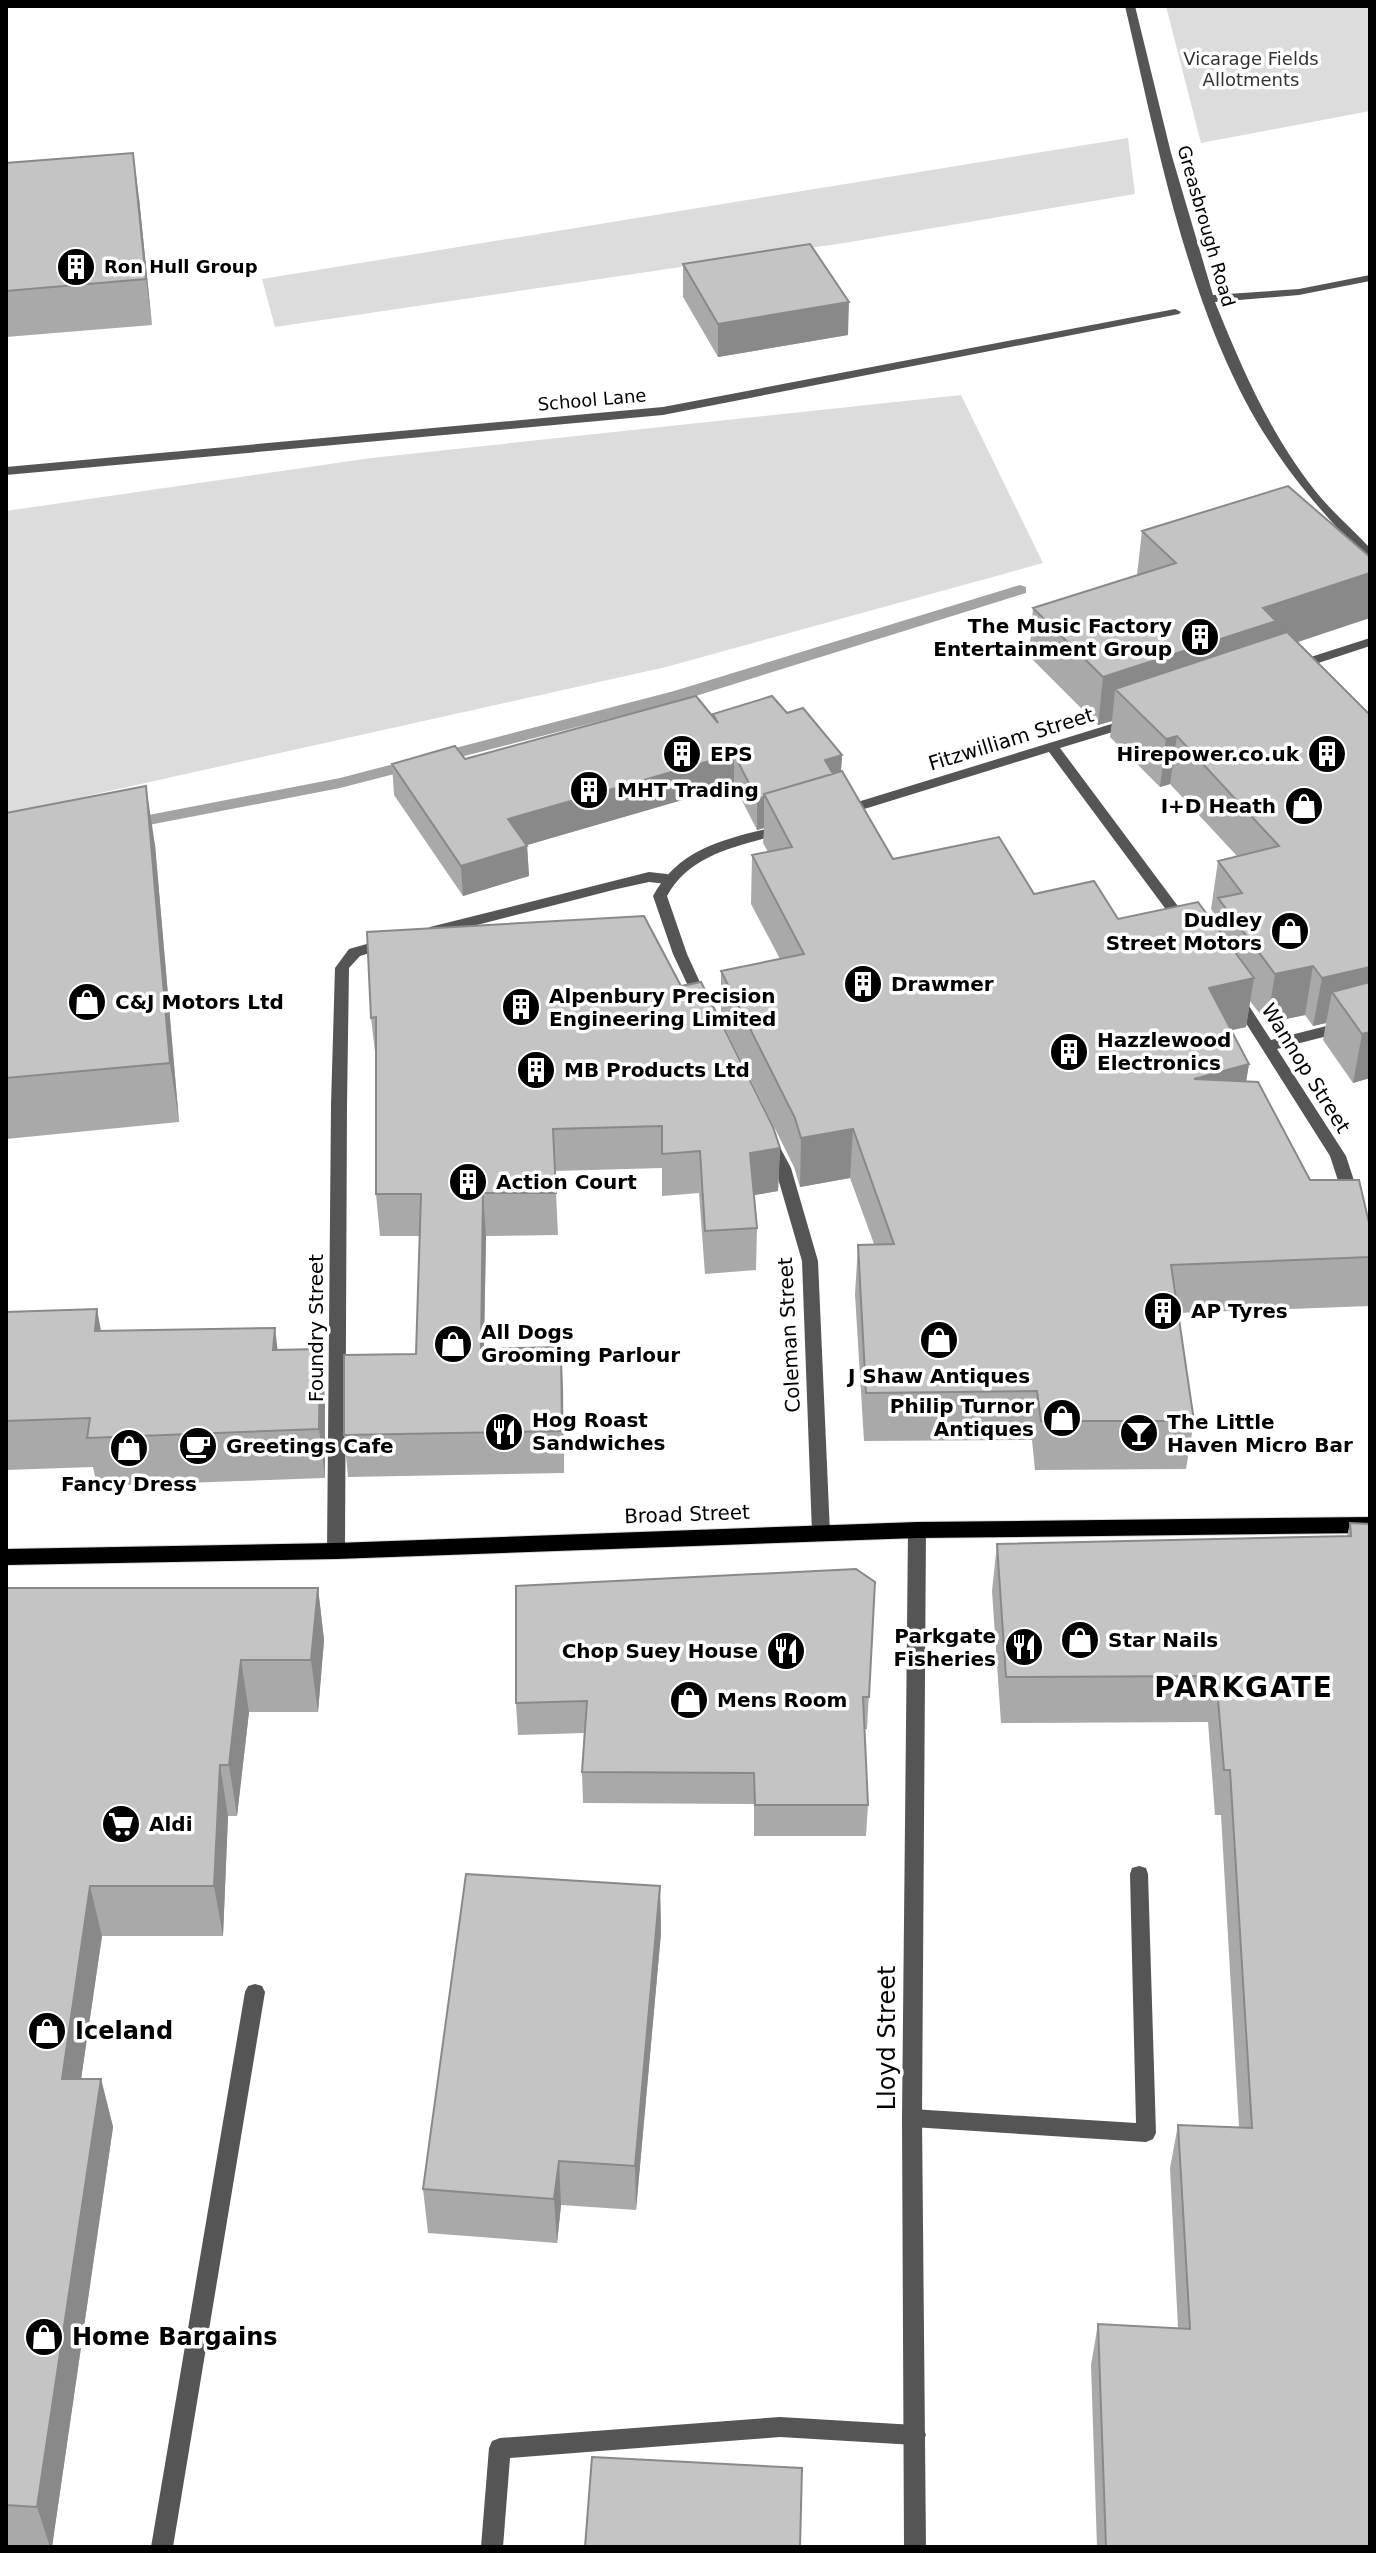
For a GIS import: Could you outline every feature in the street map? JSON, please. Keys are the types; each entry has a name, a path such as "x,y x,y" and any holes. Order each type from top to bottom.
{"main road":[{"name":"Broad Street","path":"6,1557 336,1551 917,1530 1370,1525"}],"street":[{"name":"Greasbrough Road","path":"1130,6 1174,192 1207,299 1288,466 1335,525 1370,555"},
{"path":"1207,299 1299,292 1370,278"},
{"name":"School Lane","path":"6,471 663,411 1175,312"},
{"path":"1279,672 1370,642"},
{"name":"Fitzwilliam Street","path":"831,815 1144,718"},
{"path":"1053,748 1195,938"},
{"path":"712,1023 680,954 660,896 667,879 689,860 802,823"},
{"name":"Foundry Street","path":"336,1551 339,1105 342,968 345,958 354,952 405,938 617,884 649,877 667,879"},
{"name":"Wannop Street","path":"1229,986 1271,1045 1338,1156 1357,1215"},
{"path":"1271,1045 1370,1020"},
{"name":"Coleman Street","path":"763,1130 783,1168 810,1261 821,1533"},
{"name":"Lloyd Street","path":"915,2547 912,2118 917,1530"},
{"path":"912,2118 1146,2133 1139,1874"},
{"path":"162,2547 255,1992"},
{"path":"492,2547 500,2448 780,2427 915,2435"}],"green space":[{"name":"Vicarage Fields Allotments","path":"1166,6 1370,6 1370,111 1201,143"},
{"path":"1128,138 1135,194 844,243 275,327 262,279"},
{"path":"961,395 1043,563 666,667 6,814 6,511 371,458"}],"building":[{"name":"Ron Hull Group","path":"133,153 146,279 6,291 6,163"},
{"path":"810,244 849,302 718,324 683,264"},
{"path":"1288,486 1370,557 1370,573 1263,608 1276,621 1103,677 1033,608 1176,563 1142,531"},
{"path":"1287,632 1370,715 1370,967 1322,978 1313,966 1275,974 1218,898 1242,893 1218,861 1279,846 1177,736 1166,739 1115,689"},
{"path":"696,696 718,723 713,714 772,696 787,713 803,708 842,755 825,760 833,774 764,794 764,797 757,799 734,754 508,819 527,846 461,866 392,764 455,746 465,759"},
{"path":"842,771 893,859 999,837 1034,894 1094,881 1118,919 1198,902 1254,978 1209,988 1249,1064 1194,1079 1258,1082 1310,1180 1359,1180 1370,1227 1370,1257 1171,1265 1194,1421 1041,1421 1037,1391 866,1393 858,1245 894,1244 853,1129 801,1138 795,1118 721,971 804,954 752,855 792,847 764,794"},
{"name":"C&J Motors Ltd","path":"146,786 170,1063 6,1078 6,813"},
{"path":"644,916 681,986 701,982 773,1127 780,1148 750,1153 757,1228 705,1231 700,1151 662,1154 662,1126 553,1129 556,1193 483,1193 481,1349 561,1347 562,1431 344,1435 344,1355 416,1354 421,1194 376,1194 376,1017 371,1018 367,932"},
{"path":"1370,982 1370,1032 1362,1034 1332,992"},
{"path":"97,1309 95,1331 275,1328 273,1350 320,1349 319,1429 87,1438 90,1418 6,1421 6,1312"},
{"path":"1350,1523 1370,1524 1370,2547 1106,2547 1098,2324 1190,2329 1178,2125 1252,2128 1230,1770 1224,1770 1216,1676 1006,1677 997,1544 1351,1536"},
{"path":"856,1569 875,1582 869,1697 863,1697 868,1805 755,1805 754,1773 582,1772 587,1701 516,1703 516,1586"},
{"path":"6,1588 318,1588 311,1660 241,1660 229,1765 220,1765 214,1886 90,1886 62,2079 101,2079 37,2507 6,2505"},
{"path":"466,1874 660,1886 635,2166 559,2161 554,2199 423,2189"},
{"path":"592,2457 802,2468 800,2547 585,2547"}],"waterway":[{"path":"128,824 340,783 680,695 1020,590"}],"place":[{"name":"Ron Hull Group","path":"76,267"},
{"name":"The Music Factory Entertainment Group","path":"1200,637"},
{"name":"EPS","path":"682,754"},
{"name":"Hirepower.co.uk","path":"1327,754"},
{"name":"MHT Trading","path":"589,790"},
{"name":"I+D Heath","path":"1304,806"},
{"name":"Dudley Street Motors","path":"1290,931"},
{"name":"Drawmer","path":"863,984"},
{"name":"C&J Motors Ltd","path":"87,1002"},
{"name":"Alpenbury Precision Engineering Limited","path":"521,1007"},
{"name":"Hazzlewood Electronics","path":"1069,1052"},
{"name":"MB Products Ltd","path":"536,1070"},
{"name":"Action Court","path":"468,1182"},
{"name":"AP Tyres","path":"1163,1311"},
{"name":"J Shaw Antiques","path":"939,1340"},
{"name":"All Dogs Grooming Parlour","path":"453,1344"},
{"name":"Philip Turnor Antiques","path":"1062,1418"},
{"name":"Hog Roast Sandwiches","path":"504,1432"},
{"name":"The Little Haven Micro Bar","path":"1139,1433"},
{"name":"Greetings Cafe","path":"198,1446"},
{"name":"Fancy Dress","path":"129,1448"},
{"name":"Star Nails","path":"1080,1640"},
{"name":"Parkgate Fisheries","path":"1024,1647"},
{"name":"Chop Suey House","path":"786,1651"},
{"name":"Mens Room","path":"689,1700"},
{"name":"Aldi","path":"121,1824"},
{"name":"Iceland","path":"47,2031"},
{"name":"Home Bargains","path":"44,2337"}],"district":[{"name":"PARKGATE","path":"1244,1687"}]}
